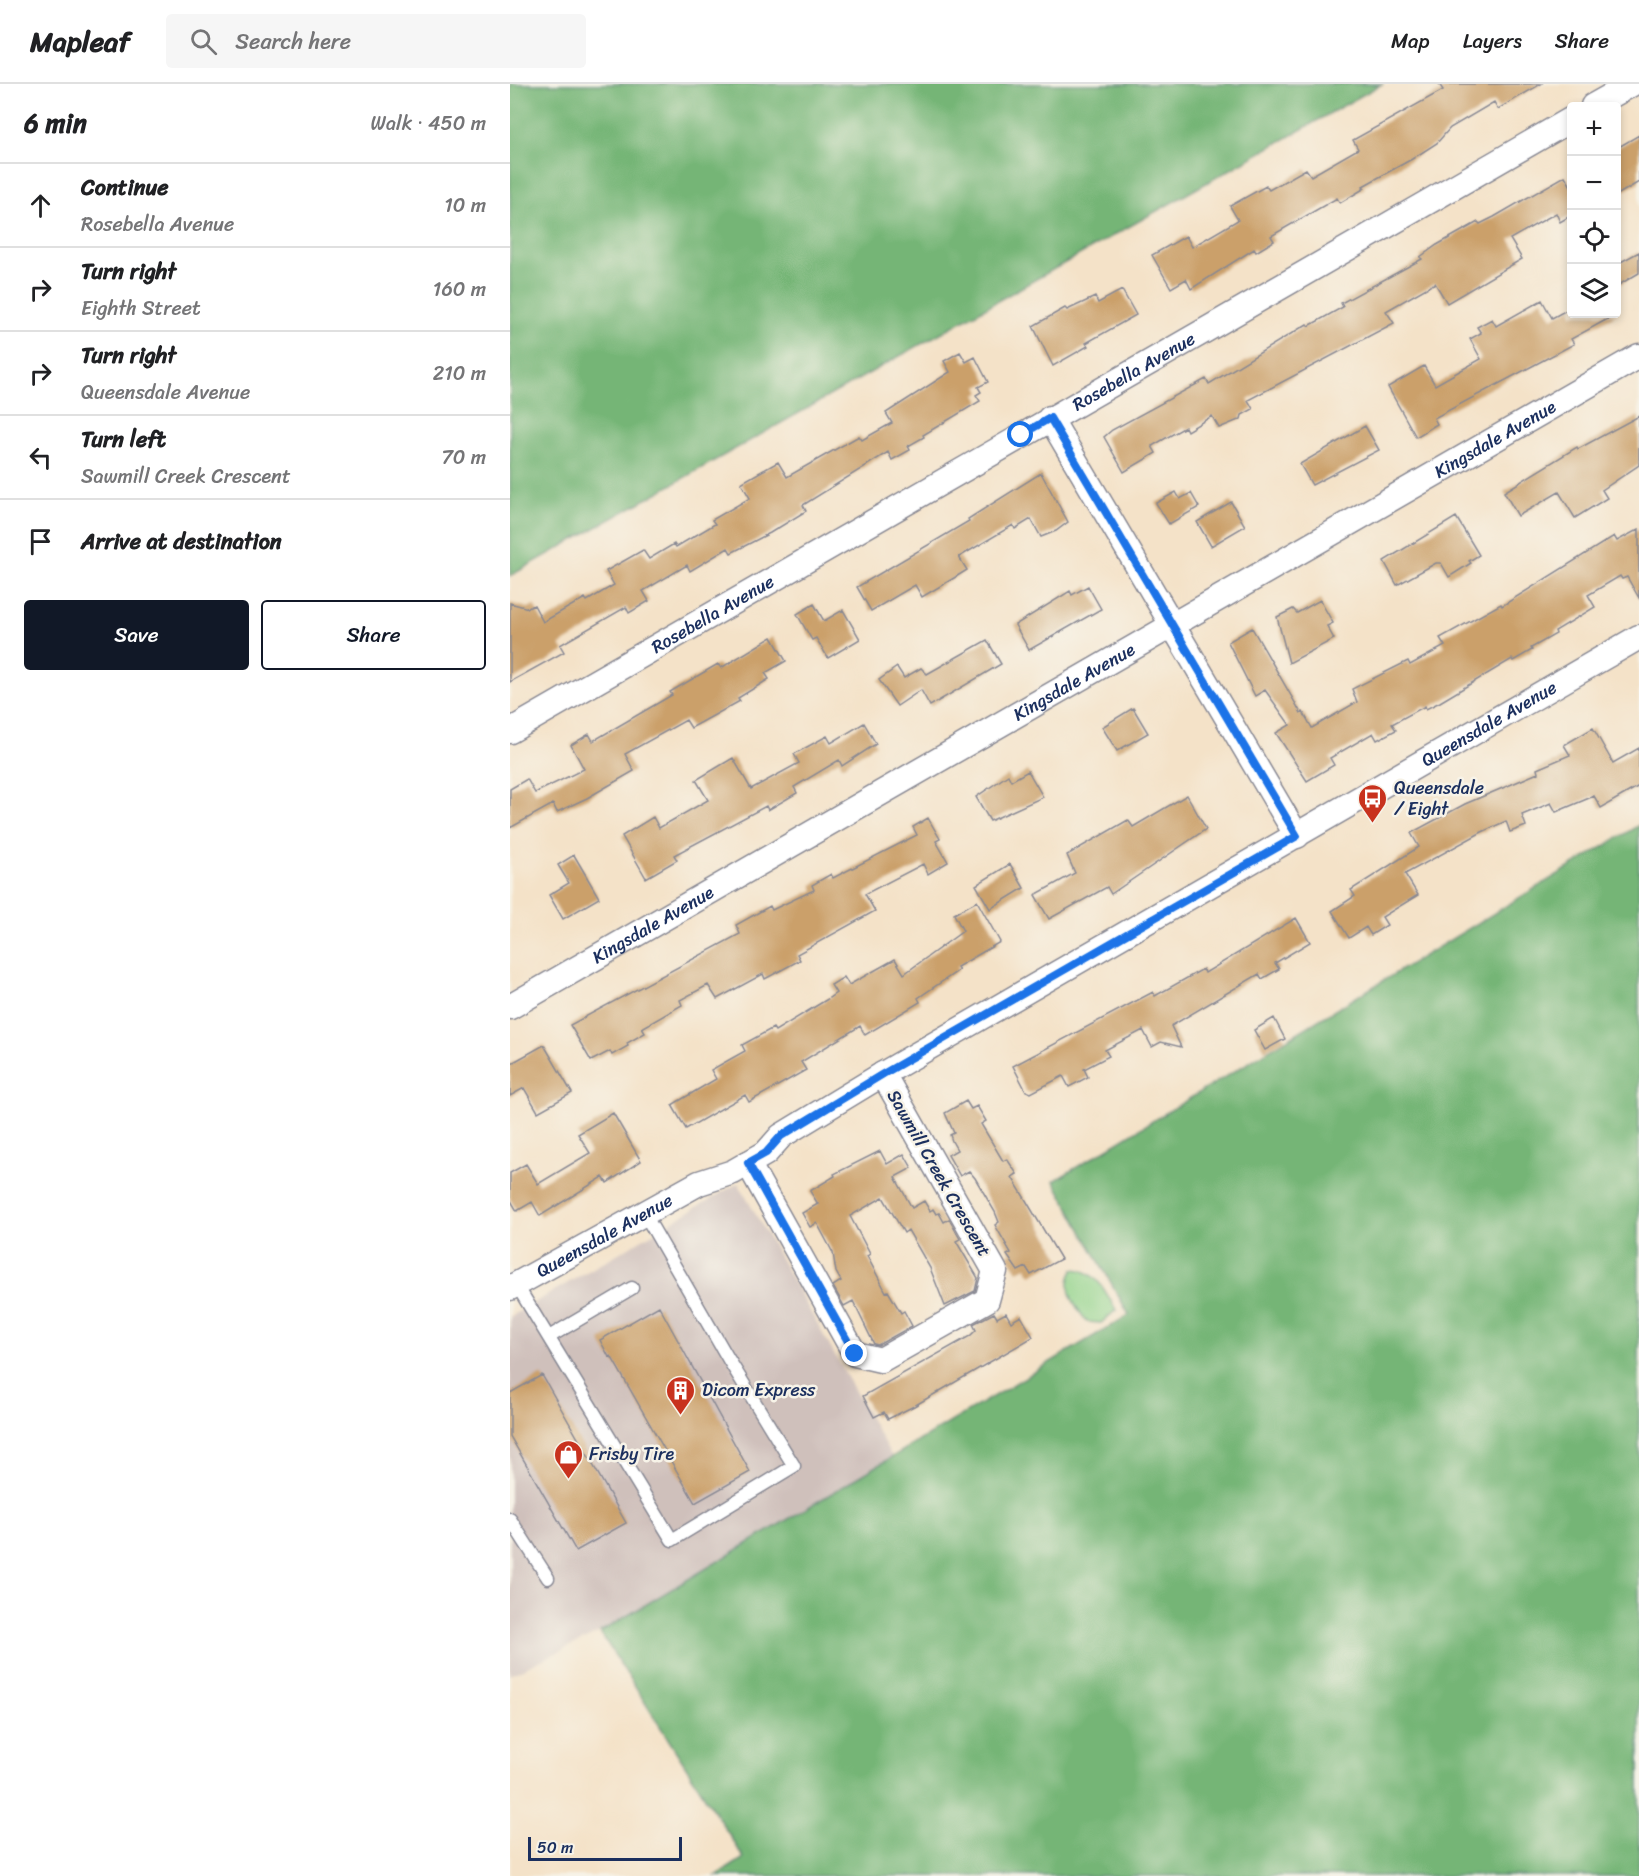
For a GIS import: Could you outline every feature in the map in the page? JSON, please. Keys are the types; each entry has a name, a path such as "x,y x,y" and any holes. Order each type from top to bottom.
{"street":[{"path":"1600,102 1632,84"},
{"name":"Rosebella Avenue","path":"510,731 1567,122"},
{"name":"Kingsdale Avenue","path":"510,1006 1639,356"},
{"path":"1050,418 1170,626 1297,836"},
{"name":"Queensdale Avenue","path":"513,1286 699,1183 733,1172 766,1153 781,1136 883,1074 1639,637"},
{"name":"Sawmill Creek Crescent","path":"748,1163 855,1354 881,1360 987,1300 995,1271 883,1074"},
{"name":"Queensdale Avenue","path":"699,1183 726,1158 759,1139 781,1136"}],"lane":[{"path":"513,1286 549,1337 672,1540 794,1466 729,1360 644,1213"},
{"path":"549,1337 632,1288"},
{"path":"510,1519 549,1578"}],"shaded area":[{"path":"738,1183 892,1457 600,1632 510,1675 510,1317"}],"green space":[{"path":"510,84 1382,84 510,576"},
{"path":"1639,825 1639,1876 716,1876 744,1858 600,1632 1129,1315 1054,1181"},
{"path":"1074,1269 1088,1273 1100,1283 1116,1310 1101,1323 1087,1322 1071,1297 1069,1283"}],"building":[{"path":"1439,84 1541,84 1498,109 1494,102 1450,128 1437,143 1412,159 1363,186 1365,188 1340,203 1337,198 1271,236 1274,241 1256,252 1254,249 1191,289 1186,279 1171,288 1152,255 1186,236 1192,247 1238,220 1230,206 1266,186 1269,190 1306,169 1311,176 1358,149 1353,140 1443,90"},
{"path":"1639,135 1639,182 1621,193 1621,156 1621,146"},
{"path":"1565,176 1567,179 1567,218 1560,222 1556,213 1510,239 1522,259 1447,303 1435,283 1386,311 1394,323 1248,400 1253,409 1242,415 1241,419 1219,428 1212,416 1187,431 1185,427 1152,446 1156,453 1124,472 1104,437 1112,430 1206,379 1209,384 1307,324 1309,326 1343,307 1341,303 1422,259 1420,257 1437,245 1478,222 1480,224"},
{"path":"1639,252 1639,273 1621,284 1621,264 1621,262"},
{"path":"1122,290 1136,315 1086,343 1088,346 1053,366 1033,326 1065,308 1067,310 1095,297 1098,303"},
{"path":"1542,300 1552,318 1567,310 1567,318 1610,318 1571,339 1574,344 1434,418 1437,424 1416,437 1388,387 1424,366 1435,385 1481,359 1470,339 1481,333 1477,327 1492,319 1496,326"},
{"path":"960,352 966,362 975,357 988,382 978,387 981,392 976,395 980,401 923,435 924,437 908,446 910,450 892,460 888,452 803,505 806,511 770,533 731,553 728,548 690,571 687,565 643,591 649,601 629,613 626,607 560,645 564,652 510,682 510,603 528,608 534,605 543,622 585,598 587,601 614,585 606,571 643,550 649,559 674,544 676,547 715,524 712,520 750,498 741,483 778,462 787,477 859,436 862,440 892,423 886,413 950,372 944,361"},
{"path":"1639,416 1639,465 1602,490 1607,498 1575,518 1559,492 1518,516 1504,492 1577,447 1578,449"},
{"path":"1365,426 1379,450 1312,485 1300,464"},
{"path":"1041,473 1068,522 1056,531 1041,537 1031,519 1015,529 1013,525 959,557 967,570 954,578 922,597 915,585 871,611 857,587 969,521 968,519"},
{"path":"1176,492 1180,499 1191,493 1199,507 1169,524 1156,503"},
{"path":"1231,502 1245,526 1211,546 1197,522"},
{"path":"1456,517 1479,555 1449,577 1441,563 1436,563 1397,585 1384,561"},
{"path":"1639,529 1639,598 1627,577 1622,579 1620,576 1588,595 1595,607 1555,631 1556,634 1531,648 1532,650 1513,661 1512,659 1440,702 1426,709 1425,706 1392,724 1396,730 1377,740 1373,733 1330,758 1334,765 1307,781 1276,733 1290,725 1265,690 1255,696 1228,642 1252,628 1312,728 1357,702 1352,689 1408,661 1410,665 1445,646 1440,638 1501,604 1502,606 1614,536 1617,541"},
{"path":"1088,586 1101,609 1029,650 1015,625 1070,591 1072,595"},
{"path":"1320,600 1333,623 1327,626 1334,639 1289,663 1277,617 1293,609 1297,613"},
{"path":"814,604 824,621 843,610 860,639 828,658 816,638 812,640 797,614"},
{"path":"772,637 786,661 765,673 769,679 738,698 740,701 691,728 686,720 625,754 634,771 587,798 557,812 553,804 510,828 510,789 527,779 535,793 584,769 571,745 589,734 593,741 672,695 670,692 718,664 721,668"},
{"path":"987,640 1001,664 930,706 921,690 897,706 879,680 897,667 904,678 921,668 927,674"},
{"path":"1133,708 1148,733 1117,751 1102,727"},
{"path":"864,723 876,744 842,766 839,760 794,787 797,793 768,810 766,806 674,855 677,860 646,878 622,836 653,817 659,828 708,800 696,780 733,758 751,789 799,763 794,754 827,736 831,743"},
{"path":"1593,728 1613,763 1639,748 1639,786 1601,808 1594,796 1556,812 1551,803 1522,815 1526,826 1510,832 1506,821 1482,832 1405,874 1418,895 1382,917 1387,925 1371,935 1366,927 1349,938 1332,911 1355,896 1351,890 1419,847 1411,833 1465,804 1538,773 1537,769 1570,755 1564,745"},
{"path":"1028,771 1043,797 990,821 976,797 1008,775 1011,781"},
{"path":"1187,795 1206,829 1111,894 1107,887 1049,919 1035,895 1075,873 1067,855 1128,820 1133,827"},
{"path":"928,818 940,839 936,841 948,862 928,874 923,864 865,894 875,911 797,954 800,960 765,979 763,974 717,999 708,985 680,1000 682,1005 642,1028 645,1033 627,1043 628,1046 612,1055 610,1051 591,1061 570,1025 740,934 736,925 770,906 772,910 814,890 812,885 831,874 833,878 917,835 913,827"},
{"path":"574,855 599,898 563,919 549,895 569,883 558,865"},
{"path":"1010,864 1024,888 990,909 976,885"},
{"path":"977,901 1000,942 957,967 959,970 918,998 920,1002 865,1035 860,1026 801,1062 806,1070 749,1102 745,1095 686,1129 672,1105 716,1079 711,1070 745,1051 742,1045 773,1028 775,1031 826,1000 836,993 831,985 844,977 849,985 895,959 904,974 963,931 954,914"},
{"path":"1296,918 1310,942 1275,963 1279,969 1262,979 1259,974 1171,1026 1181,1047 1161,1042 1152,1047 1143,1030 1105,1050 1109,1056 1084,1069 1088,1077 1069,1087 1063,1076 1031,1093 1026,1091 1013,1066 1153,992 1155,996 1203,969 1205,973"},
{"path":"1274,1018 1285,1039 1265,1050 1254,1030"},
{"path":"544,1045 572,1093 538,1112 524,1088 510,1096 510,1064"},
{"path":"966,1101 971,1109 977,1106 986,1121 981,1124 1003,1161 1007,1159 1017,1174 1012,1177 1061,1259 1031,1275 1026,1267 1018,1271 1007,1255 1011,1253 995,1225 999,1222 995,1212 975,1178 969,1171 960,1176 948,1155 957,1150 950,1135 954,1133 945,1113"},
{"path":"613,1113 641,1161 607,1183 603,1177 540,1216 532,1202 517,1211 510,1199 510,1173 526,1164 538,1184 590,1153 578,1134"},
{"path":"880,1151 887,1164 904,1154 912,1168 895,1177 912,1208 924,1201 930,1211 933,1209 936,1214 939,1213 944,1222 949,1219 960,1239 956,1241 978,1278 975,1291 945,1306 930,1268 908,1230 904,1233 883,1197 850,1216 870,1254 867,1256 886,1292 888,1291 901,1313 904,1311 912,1326 878,1345 874,1344 853,1301 844,1306 833,1286 841,1281 836,1272 833,1253 817,1223 810,1227 802,1213 818,1204 810,1191 835,1176 834,1174"},
{"name":"Dicom Express","path":"659,1306 750,1472 695,1503 600,1340"},
{"path":"994,1313 997,1318 1006,1313 1011,1322 1021,1316 1033,1337 914,1406 888,1419 884,1412 874,1417 863,1396 970,1336 976,1330 973,1324"},
{"name":"Frisby Tire","path":"542,1375 626,1523 576,1551 510,1436 510,1393"}],"place":[{"name":"Queensdale / Eight","path":"1373,824"},
{"name":"Dicom Express","path":"681,1416"},
{"name":"Frisby Tire","path":"568,1480"}],"route":[{"path":"855,1354 748,1163 766,1153 781,1136 883,1074 1297,836 1170,626 1050,418 1021,435"}]}
